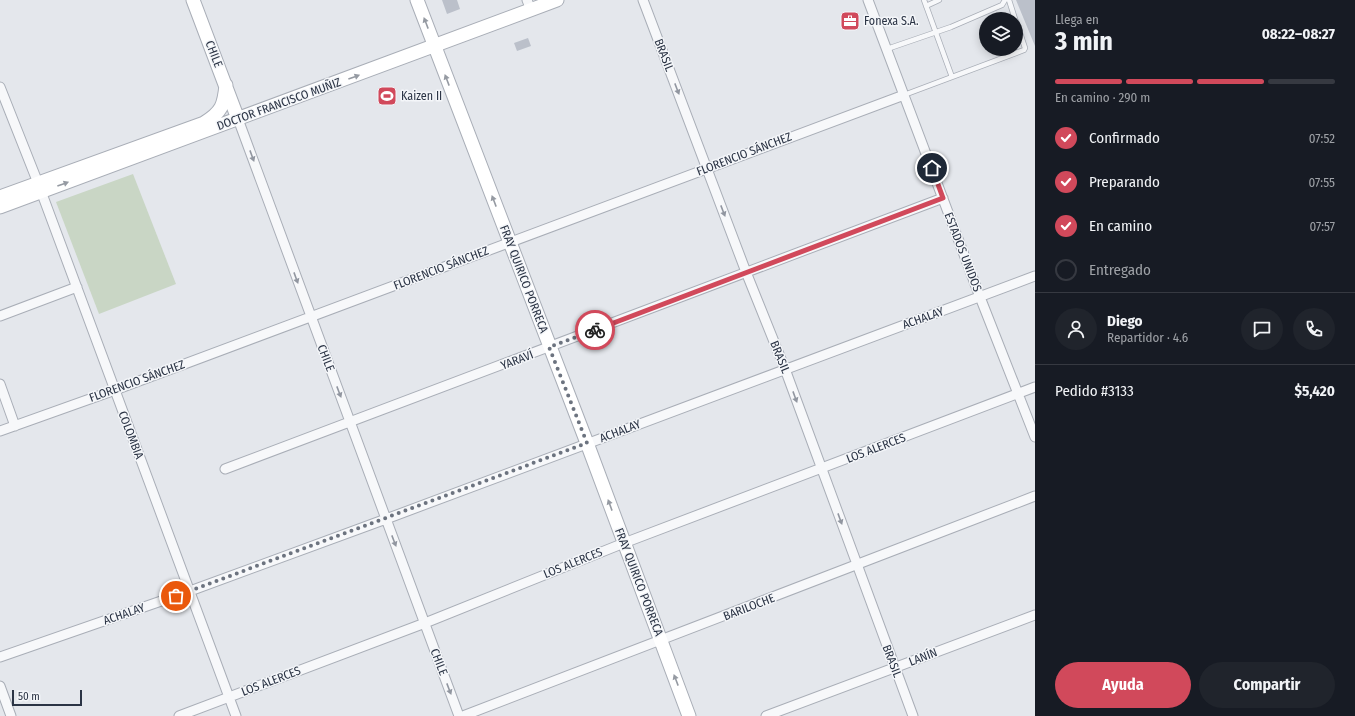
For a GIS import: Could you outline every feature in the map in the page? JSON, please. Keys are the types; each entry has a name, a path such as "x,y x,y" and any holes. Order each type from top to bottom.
{"main road":[{"name":"CHILE","path":"193,0 238,119"},
{"name":"FRAY QUIRICO PORRECA","path":"417,0 587,443 689,716"},
{"name":"DOCTOR FRANCISCO MUÑIZ","path":"0,197 40,188 238,119 434,47 529,5 557,0"},
{"name":"DOCTOR FRANCISCO MUÑIZ","path":"0,207 40,188 204,123 218,115 224,101 226,85"}],"street":[{"name":"BRASIL","path":"643,0 746,272 785,369 856,565 913,716"},
{"name":"ESTADOS UNIDOS","path":"868,0 980,297 1035,436"},
{"name":"COLOMBIA","path":"0,89 40,188 236,716"},
{"name":"FLORENCIO SÁNCHEZ","path":"0,431 115,390 904,94"},
{"name":"CHILE","path":"238,119 310,317 459,716"},
{"name":"YARAVÍ","path":"225,469 943,198"},
{"name":"ACHALAY","path":"0,657 190,591 386,519 1035,276"},
{"path":"0,316 77,287"},
{"path":"0,384 15,426"},
{"name":"LOS ALERCES","path":"179,716 424,623 624,543 1035,387"},
{"name":"BARILOCHE","path":"462,716 661,641 1035,496"},
{"name":"LANÍN","path":"766,716 1035,615"},
{"path":"0,686 11,716"}],"lane":[{"path":"924,0 952,77"},
{"path":"926,6 939,0"},
{"path":"887,49 937,33 1002,5 1005,0"},
{"path":"1009,0 1013,12"},
{"path":"904,94 1008,56"}],"green space":[{"path":"133,174 176,284 99,314 56,202"}],"building":[{"path":"442,0 457,0 460,9 447,14"},
{"path":"1016,0 1035,0 1035,46 1023,17 1023,12 1021,12"},
{"path":"528,38 531,46 517,51 514,43"}],"way so far":[{"path":"176,596 587,443 549,347 595,330"}],"place":[{"name":"Fonexa S.A.","path":"850,21"},
{"name":"Kaizen II","path":"387,96"}],"route":[{"path":"595,330 943,198 932,168"}]}
